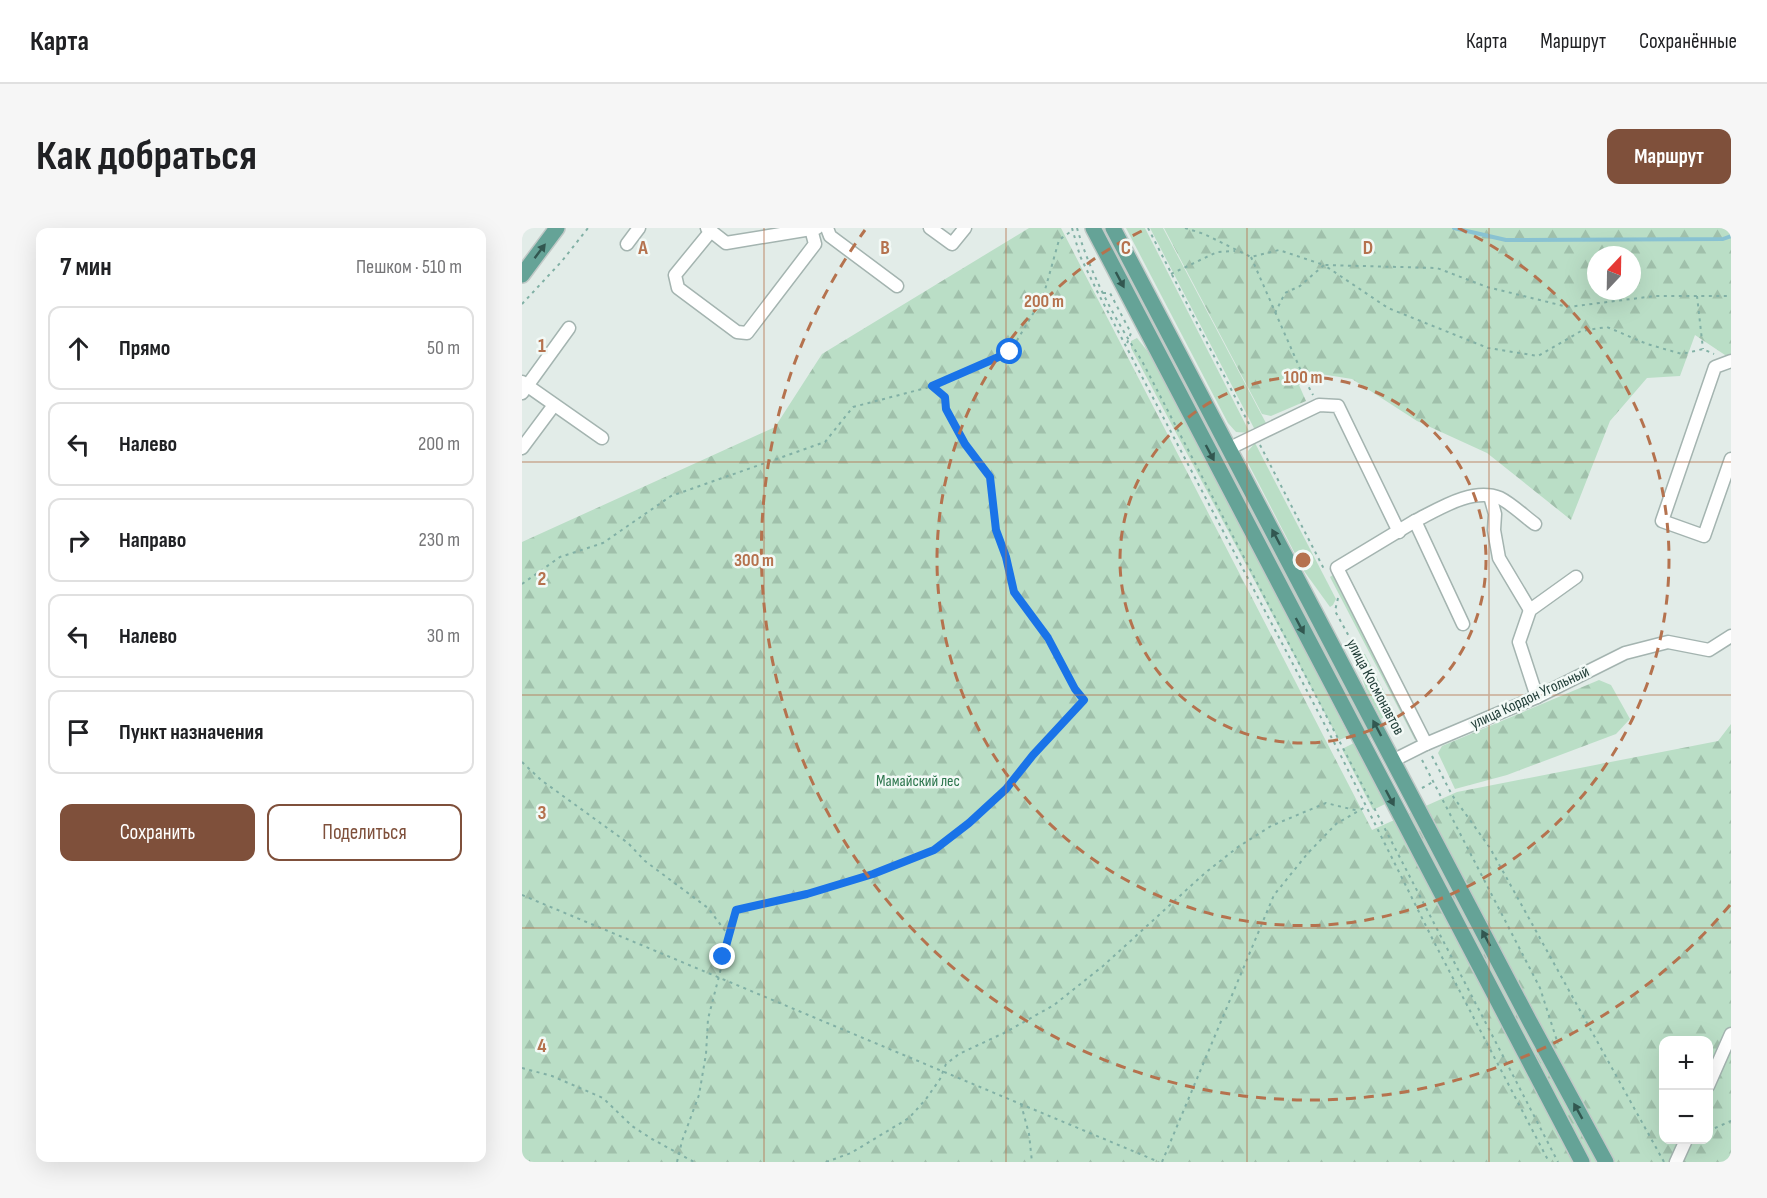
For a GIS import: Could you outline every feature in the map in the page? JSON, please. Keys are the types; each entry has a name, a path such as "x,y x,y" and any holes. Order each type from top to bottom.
{"main road":[{"path":"522,275 557,228"},
{"path":"1093,228 1582,1162"},
{"name":"улица Космонавтов","path":"1113,228 1523,1009 1606,1162"}],"street":[{"path":"627,244 639,228"},
{"path":"827,228 830,236 897,286"},
{"path":"930,228 952,244 965,228"},
{"path":"709,229 726,243 814,229 815,244 747,333 736,332 678,288 675,276 709,229"},
{"path":"568,328 524,387 602,438"},
{"path":"1726,359 1715,367 1662,521 1704,536 1731,459"},
{"path":"522,448 554,405"},
{"path":"1230,448 1319,405 1338,406 1399,532"},
{"path":"1426,744 1337,568 1415,521 1455,501 1483,494 1501,499 1535,524"},
{"path":"1490,496 1495,514 1494,530 1499,558 1530,610"},
{"path":"1415,521 1463,624"},
{"path":"1537,697 1519,642 1530,610 1576,577"},
{"name":"улица Кордон Угольный","path":"1394,760 1537,697 1625,653 1668,642 1709,650 1731,636"},
{"path":"1713,1075 1731,1034"},
{"path":"1676,1162 1684,1144"}],"path":[{"path":"522,304 562,261 588,228"},
{"path":"1077,228 1100,293 1142,361 1558,1162"},
{"path":"1185,228 1204,234 1251,257 1279,250 1324,265 1388,308 1488,348 1538,356 1581,331 1607,327 1647,344 1683,354 1702,349 1726,359"},
{"path":"522,584 560,557 603,543 671,496 825,442 853,407 932,386 1010,352 1043,297 1059,240 1073,229 1080,256 1367,806 1432,938 1549,1162"},
{"path":"1171,274 1217,252 1235,251"},
{"path":"1251,257 1305,380 1319,405"},
{"path":"1275,313 1285,293 1300,286 1324,265 1437,268 1487,287 1568,307 1655,296 1731,296"},
{"path":"1100,293 1110,293 1131,333 1126,346"},
{"path":"1697,296 1702,349"},
{"path":"677,1162 699,1095 706,1054 708,1019 736,910 818,891 873,874 934,850 969,823 1006,789 1033,755 1084,700 1075,689 1048,638 1014,592 1006,557 996,530 990,477 965,444 946,409 945,397 932,386"},
{"path":"1338,598 1335,610 1356,649 1366,652"},
{"path":"1426,744 1452,795 1490,848 1664,1162"},
{"path":"522,762 541,780 628,843 645,861 708,908 729,936"},
{"path":"826,1162 851,1153 909,1118 926,1100 946,1064 958,1054 1006,1032 1054,1005 1124,948 1205,873 1238,847 1271,826 1326,803 1359,811"},
{"path":"522,895 1161,1162 1274,895 1308,853 1336,824 1367,806"},
{"path":"522,1068 552,1076 603,1098 632,1126 665,1148 694,1162"},
{"path":"1022,1104 1029,1134 1032,1162"},
{"path":"1713,1129 1731,1121"}],"green space":[{"name":"Мамайский лес","path":"1029,228 1061,228 1372,830 1457,792 1718,741 1731,724 1731,1162 522,1162 522,542 775,427 822,354"},
{"path":"1101,228 1110,228 1373,735 1369,739 1366,739"},
{"path":"1126,228 1145,228 1250,433 1236,432 1228,423"},
{"path":"1150,228 1163,228 1267,425 1255,430"},
{"path":"1164,228 1731,228 1731,359 1695,335 1680,376 1647,378 1610,421 1571,520 1487,453 1417,421 1352,379 1314,373 1299,385 1306,401 1271,416 1262,414"},
{"path":"1137,338 1157,363 1349,736 1339,740 1131,348 1131,341"},
{"path":"1255,443 1336,599 1330,607 1304,571 1248,463 1248,451"},
{"path":"1333,575 1416,736 1415,740 1330,577"},
{"path":"1365,654 1394,711 1381,719 1366,690 1355,655"},
{"path":"1599,680 1611,685 1630,719 1616,734 1507,775 1455,789 1438,753 1442,746"},
{"path":"1354,743 1385,804 1373,810 1342,749"}],"waterway":[{"path":"1454,228 1506,240 1723,239 1731,236"}],"route":[{"path":"723,957 736,910 807,894 873,874 934,850 969,823 1006,789 1033,755 1084,700 1075,689 1048,638 1014,592 1006,557 996,530 990,477 965,444 946,409 945,397 932,386 1010,352"}]}
